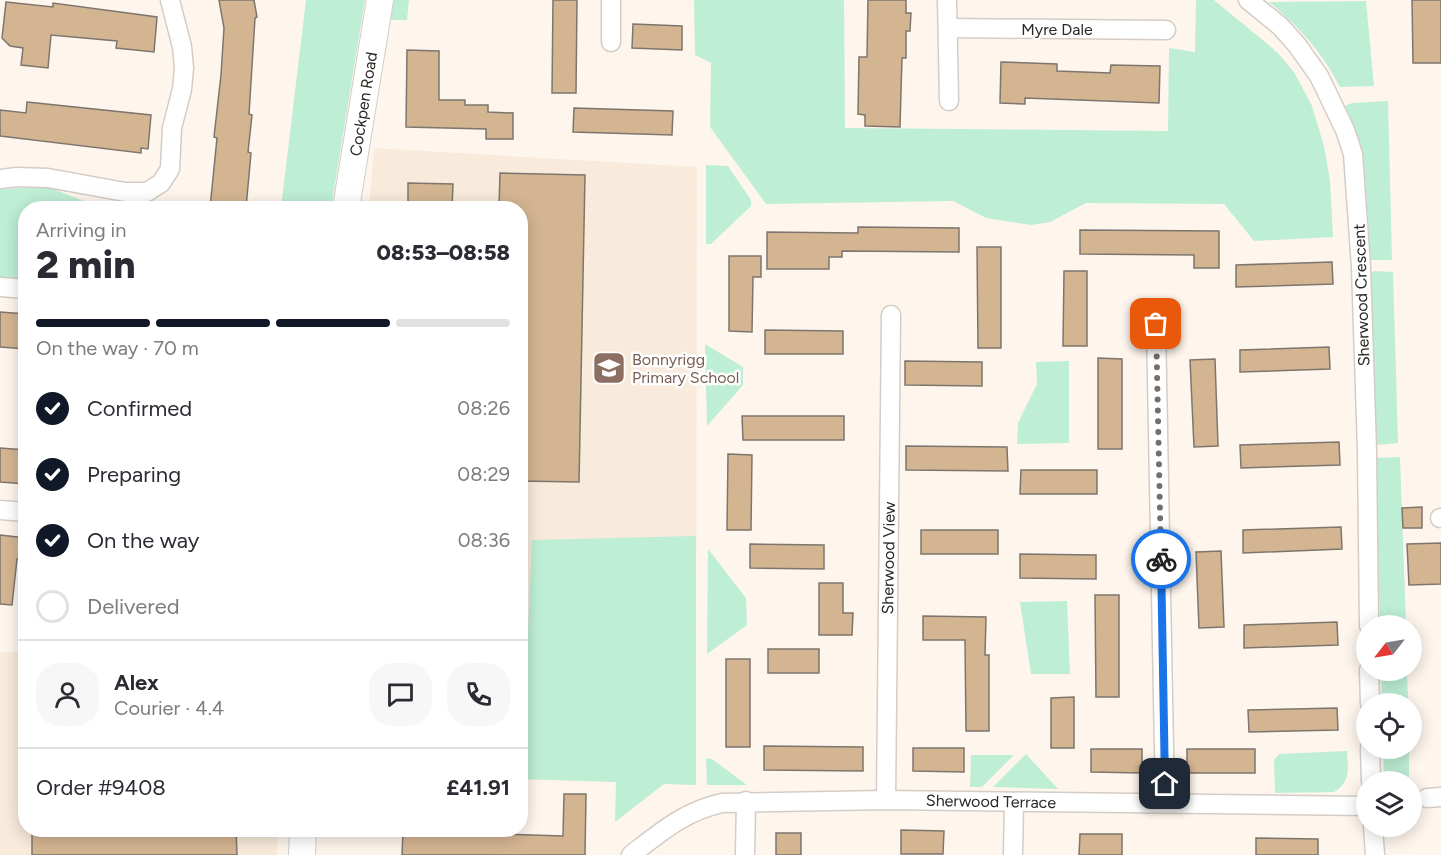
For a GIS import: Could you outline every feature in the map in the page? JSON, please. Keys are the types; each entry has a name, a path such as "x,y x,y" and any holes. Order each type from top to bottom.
{"main road":[{"name":"Cockpen Road","path":"347,201 380,0"},
{"path":"302,855 303,837"}],"street":[{"path":"0,179 48,178 125,192 147,192 162,183 170,169 172,128 182,90 183,68 182,47 170,0"},
{"path":"611,0 611,42"},
{"path":"947,0 949,101"},
{"name":"Sherwood Crescent","path":"1248,0 1280,26 1297,45 1318,76 1336,111 1353,154 1361,267 1367,451 1369,615"},
{"name":"Myre Dale","path":"948,28 1166,30"},
{"path":"0,287 18,288"},
{"name":"Sherwood View","path":"886,800 891,315"},
{"path":"1156,324 1165,803"},
{"path":"0,510 18,511"},
{"name":"Sherwood Terrace","path":"632,855 683,816 701,807 722,802 886,800 1356,806"},
{"path":"745,855 746,801"},
{"path":"1013,855 1014,802"},
{"path":"1373,837 1374,855"}],"shaded area":[{"name":"Bonnyrigg Primary School","path":"374,148 697,167 696,785 528,779 528,201 370,201"},
{"path":"0,652 18,653 18,837 278,837 277,855 0,855"}],"green space":[{"path":"306,0 365,0 332,201 282,201"},
{"path":"394,0 409,0 407,20 390,20"},
{"path":"694,0 844,0 845,128 1168,131 1169,48 1195,52 1196,0 1214,0 1277,52 1294,72 1312,106 1324,146 1330,180 1333,237 1254,241 1224,204 1086,203 1050,222 1031,225 986,218 953,201 766,204 710,127 711,63 695,55"},
{"path":"1366,1 1374,86 1340,87 1309,41 1269,2"},
{"path":"1388,101 1392,260 1371,260 1364,167 1345,106 1352,103"},
{"path":"706,165 728,166 751,200 751,206 711,244 706,244"},
{"path":"48,187 84,201 18,201 18,278 0,277 0,189"},
{"path":"1374,271 1393,272 1398,443 1375,445 1370,274"},
{"path":"705,344 743,367 743,385 707,426"},
{"path":"1069,361 1069,443 1017,444 1018,423 1037,384 1036,362"},
{"path":"1400,457 1406,615 1380,615 1375,458"},
{"path":"696,536 696,785 664,784 615,822 616,782 528,779 528,632 532,540"},
{"path":"708,549 746,598 747,625 707,654"},
{"path":"1067,601 1070,674 1031,674 1020,602"},
{"path":"1381,681 1407,681 1408,693 1382,693"},
{"path":"1347,751 1346,779 1334,792 1275,793 1274,760 1279,754"},
{"path":"1026,754 1058,789 993,787"},
{"path":"971,755 1014,755 982,787 970,787"},
{"path":"706,758 712,759 747,785 707,785"},
{"path":"1383,759 1409,759 1409,771 1384,771"}],"building":[{"path":"219,0 254,0 257,17 255,18 249,114 252,115 248,152 251,153 247,201 211,201 224,28"},
{"path":"553,0 577,0 576,93 552,93"},
{"path":"868,0 906,0 906,13 911,13 910,31 906,31 906,58 902,58 900,127 865,126 865,115 858,114 859,57 867,57"},
{"path":"1412,0 1441,0 1441,63 1413,63"},
{"path":"6,2 53,7 53,3 157,17 154,52 116,48 117,41 51,35 48,68 21,65 23,48 10,46 2,38"},
{"path":"633,24 682,26 682,50 632,48"},
{"path":"407,50 439,51 439,100 465,100 465,105 488,105 488,112 513,113 513,139 486,139 486,129 406,127"},
{"path":"1001,62 1057,64 1057,71 1110,73 1111,65 1160,66 1159,103 1025,98 1025,104 1000,103"},
{"path":"27,102 151,115 148,149 141,148 141,153 0,136 0,110 26,113"},
{"path":"574,108 673,111 672,135 573,132"},
{"path":"500,173 585,175 579,482 528,481 528,201 499,201"},
{"path":"408,183 453,184 452,201 408,201"},
{"path":"858,227 959,228 959,252 842,251 842,257 829,257 829,269 767,269 767,232 858,233"},
{"path":"1080,230 1219,231 1219,268 1194,268 1194,255 1080,254"},
{"path":"977,247 1001,247 1001,348 978,348"},
{"path":"729,256 761,256 761,277 753,277 752,332 729,331"},
{"path":"1332,262 1333,284 1236,287 1236,265"},
{"path":"1064,271 1087,271 1087,346 1063,346"},
{"path":"0,312 18,313 18,348 0,347"},
{"path":"765,330 843,331 843,354 765,354"},
{"path":"1329,347 1330,369 1240,372 1240,350"},
{"path":"1098,358 1122,359 1122,449 1098,449"},
{"path":"1215,359 1218,446 1194,447 1190,360"},
{"path":"905,361 982,362 982,386 905,385"},
{"path":"742,416 844,416 844,440 743,440"},
{"path":"1339,442 1340,465 1241,468 1240,445"},
{"path":"906,446 1007,447 1008,471 906,470"},
{"path":"0,448 18,449 18,483 0,482"},
{"path":"728,454 752,455 751,530 727,530"},
{"path":"1021,470 1097,470 1097,494 1020,494"},
{"path":"1422,507 1422,528 1403,528 1402,508"},
{"path":"1341,527 1342,549 1243,553 1243,530"},
{"path":"921,530 998,530 998,554 921,554"},
{"path":"0,535 18,537 18,559 12,605 0,604"},
{"path":"1441,543 1441,584 1409,585 1407,544"},
{"path":"750,544 824,545 824,569 750,568"},
{"path":"1221,551 1224,627 1199,628 1196,552"},
{"path":"1020,554 1096,555 1096,579 1020,578"},
{"path":"819,583 843,583 843,613 853,613 852,635 819,635"},
{"path":"1095,595 1119,595 1119,697 1096,697"},
{"path":"923,616 986,617 985,655 989,655 989,731 966,731 965,640 923,640"},
{"path":"1337,622 1338,645 1244,648 1244,625"},
{"path":"768,649 819,649 819,673 768,673"},
{"path":"726,659 750,659 750,747 726,747"},
{"path":"1074,697 1074,748 1051,748 1051,698"},
{"path":"1337,708 1338,730 1249,732 1248,710"},
{"path":"764,746 863,747 863,771 764,770"},
{"path":"913,748 964,748 964,772 913,771"},
{"path":"1091,749 1142,749 1142,773 1091,772"},
{"path":"1187,749 1255,749 1255,773 1187,773"},
{"path":"564,794 586,794 585,855 402,855 403,837 563,836"},
{"path":"901,830 944,831 943,854 901,854"},
{"path":"776,833 801,833 801,855 776,855"},
{"path":"1080,834 1122,834 1122,855 1079,855"},
{"path":"32,837 236,837 237,855 32,855"},
{"path":"1256,838 1318,839 1318,855 1256,855"}],"way so far":[{"path":"1156,324 1161,559"}],"place":[{"name":"Bonnyrigg Primary School","path":"609,368"}],"route":[{"path":"1161,559 1165,784"}]}
